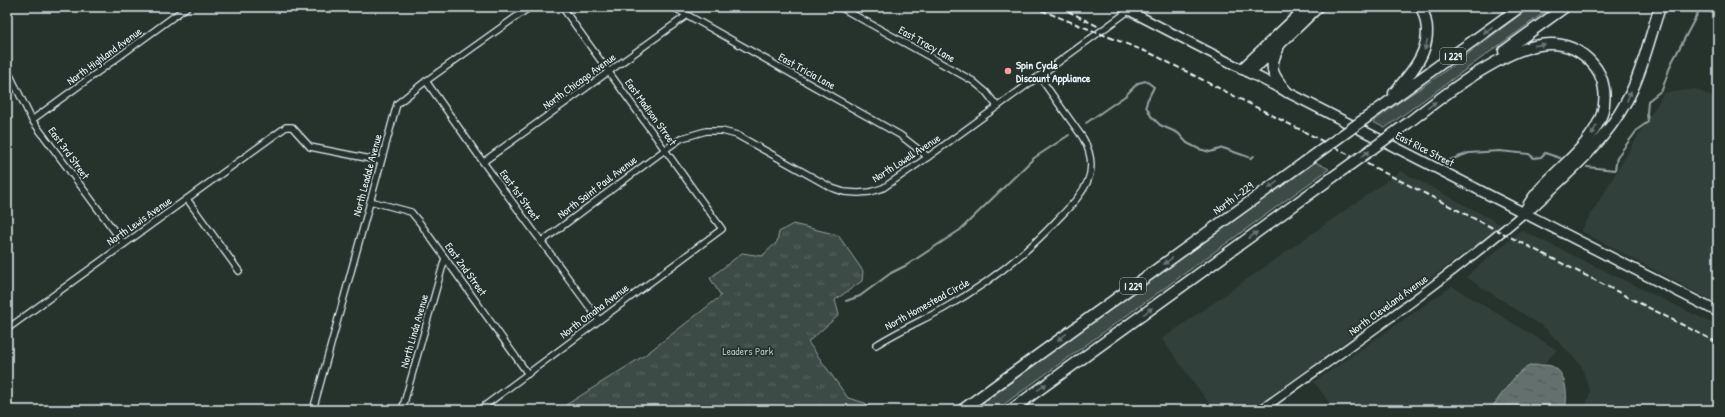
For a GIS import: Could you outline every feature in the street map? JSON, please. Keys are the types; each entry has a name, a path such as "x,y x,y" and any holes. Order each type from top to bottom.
{"highway":[{"path":"1246,71 1307,7"},
{"path":"1246,71 1283,40 1318,7"},
{"path":"1382,107 1412,72 1425,49 1428,38 1427,26 1426,17 1421,7"},
{"name":"North I-229","path":"962,410 1520,7"},
{"name":"I 229","path":"1011,410 1565,7"},
{"path":"1524,213 1592,148 1618,117 1634,84 1660,7"},
{"path":"1283,40 1275,54 1272,66 1275,77 1287,92"},
{"path":"1456,87 1504,56 1529,46 1545,44 1564,46 1576,50 1587,57 1598,71 1603,85 1604,102 1596,129 1580,150 1538,191 1530,201 1524,213"}],"main road":[{"name":"East Rice Street","path":"1246,71 1718,312"}],"street":[{"name":"North Highland Avenue","path":"32,120 187,7"},
{"name":"North Leadale Avenue","path":"313,410 380,161 397,104 426,81 530,7"},
{"name":"East Madison Street","path":"562,7 666,148 722,229"},
{"name":"East Tricia Lane","path":"674,7 686,16 900,135 928,157"},
{"name":"East Tracy Lane","path":"840,7 973,82 986,92 997,106"},
{"name":"North Lowell Avenue","path":"666,148 682,138 697,132 730,132 745,138 832,188 844,192 870,192 883,188 928,157 1128,8"},
{"name":"East Rice Street","path":"1128,8 1246,71"},
{"name":"North Chicago Avenue","path":"483,162 686,16"},
{"name":"East 3rd Street","path":"7,69 32,120 124,244"},
{"name":"North Homestead Circle","path":"876,345 893,334 943,309 973,291 997,274 1021,256 1047,231 1085,189 1091,172 1092,157 1089,148 1038,76"},
{"name":"East 1st Street","path":"426,81 483,162 599,320"},
{"name":"North Lewis Avenue","path":"7,329 283,129 292,127 310,147 314,149 380,161"},
{"name":"North Saint Paul Avenue","path":"541,242 666,148"},
{"path":"187,199 240,272"},
{"name":"East 2nd Street","path":"370,201 411,212 420,222 528,374"},
{"name":"North Cleveland Avenue","path":"1261,410 1493,240 1524,213"},
{"name":"North Omaha Avenue","path":"479,410 722,229"},
{"name":"North Linda Avenue","path":"402,410 445,258"}],"shaded area":[{"path":"1695,89 1711,96 1718,103 1718,304 1581,231 1664,93"},
{"path":"1401,171 1502,225 1253,410 1214,410 1162,339"},
{"path":"1521,230 1718,326 1718,410 1585,410 1590,392 1581,365 1545,328 1466,277"},
{"path":"1452,286 1557,350 1501,410 1335,410 1314,382"}],"green space":[{"path":"1530,7 1552,7 1385,128 1373,122 1441,74"},
{"path":"1315,162 1329,169 996,410 973,410"},
{"name":"Leaders Park","path":"793,224 838,235 863,271 862,281 835,300 839,315 808,342 848,398 865,403 875,410 558,410 645,355 721,296 710,278 742,253 762,256 777,242 779,232"}],"water":[{"path":"1533,365 1551,366 1560,373 1563,378 1566,391 1565,410 1489,410 1520,372"}],"waterway":[{"path":"1587,167 1615,170 1617,157 1638,129 1648,122 1648,101 1662,90 1671,64 1699,11 1718,13"},
{"path":"1086,123 1125,96 1138,83 1146,81 1154,87 1146,106 1151,116 1160,125 1178,133 1187,143 1199,149 1210,152 1223,148 1251,158 1254,156"},
{"path":"846,301 860,296 891,273 907,265 960,230 1034,158 1069,135"},
{"path":"1450,160 1469,153 1499,151 1529,154 1534,158 1541,157 1545,153 1560,158"}],"railway":[{"path":"1033,7 1152,54 1718,343"},
{"path":"1060,7 1099,27"}],"place":[{"name":"Spin Cycle Discount Appliance","path":"1008,71"}]}
